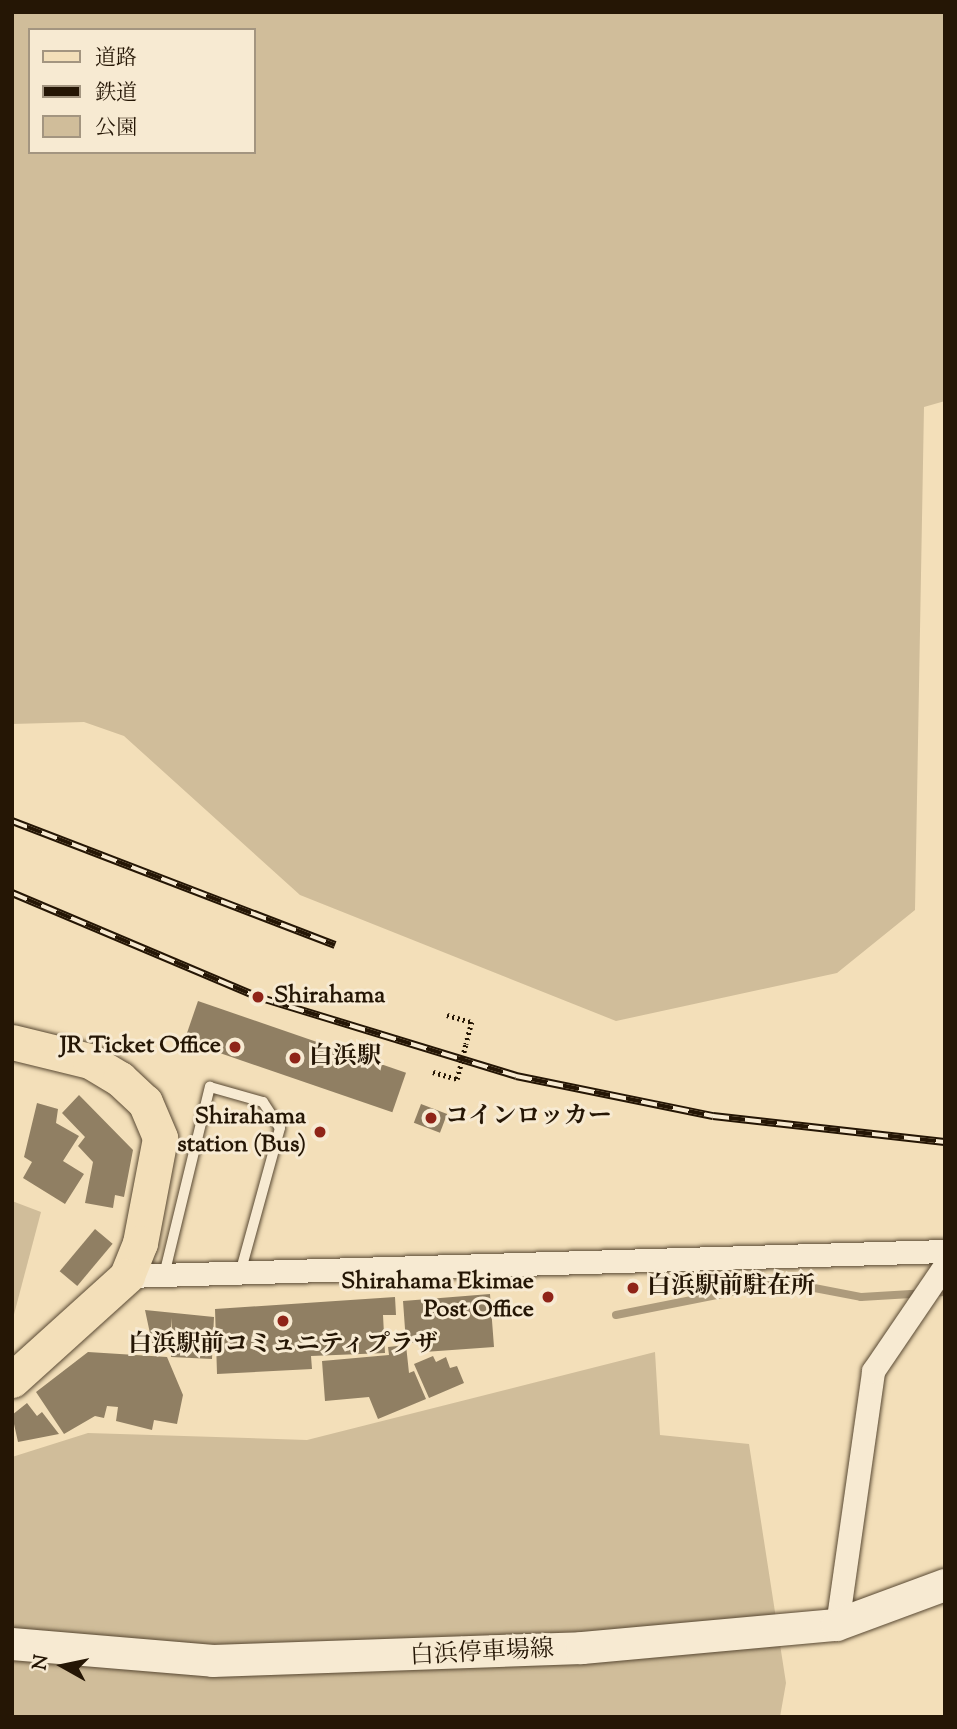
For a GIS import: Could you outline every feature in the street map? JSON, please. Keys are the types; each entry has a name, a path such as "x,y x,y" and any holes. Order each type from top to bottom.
{"main road":[{"path":"12,1042 90,1061 145,1102 160,1138 140,1243 127,1276 12,1380"},
{"name":"白浜停車場線","path":"12,1644 91,1656 366,1660 837,1625 945,1585"}],"street":[{"path":"127,1276 945,1251"},
{"path":"837,1625 873,1371 945,1265"}],"lane":[{"path":"164,1275 210,1087 263,1102 280,1128 240,1273"}],"path":[{"path":"433,1072 457,1079 467,1044 472,1022 447,1015"}],"green space":[{"path":"12,12 945,12 945,401 924,407 915,910 837,973 616,1021 300,895 124,736 84,722 12,724"},
{"path":"12,1201 41,1212 12,1322"},
{"path":"655,1352 660,1435 749,1444 786,1683 780,1717 12,1717 12,1457 88,1433 307,1440"}],"building":[{"name":"白浜駅","path":"198,1001 406,1073 392,1112 184,1041"},
{"path":"79,1095 133,1150 124,1197 115,1195 113,1208 85,1203 93,1162 78,1146 85,1137 62,1113"},
{"path":"37,1103 58,1109 56,1123 79,1136 63,1161 84,1174 65,1204 23,1178 32,1162 24,1157"},
{"name":"コインロッカー","path":"421,1104 447,1114 440,1133 414,1123"},
{"path":"95,1229 113,1244 77,1286 60,1271"},
{"path":"490,1294 494,1347 424,1352 423,1342 406,1343 403,1301"},
{"path":"395,1297 396,1315 383,1315 385,1353 311,1356 312,1369 217,1374 215,1309"},
{"path":"145,1310 214,1317 212,1359 171,1357 172,1318 169,1345 152,1343"},
{"path":"406,1345 409,1373 414,1371 426,1399 378,1419 369,1397 325,1401 322,1361 389,1355 388,1347"},
{"path":"88,1352 167,1357 183,1395 177,1424 154,1420 152,1430 116,1421 118,1407 107,1406 104,1418 95,1416 64,1434 36,1392"},
{"path":"433,1356 436,1362 446,1357 450,1368 457,1366 464,1383 429,1398 414,1364"},
{"path":"27,1403 37,1416 42,1412 59,1434 18,1442 12,1415"}],"waterway":[{"path":"616,1315 783,1282 861,1297 945,1292"}],"railway":[{"path":"12,821 335,945"},
{"path":"12,893 258,997 516,1076 713,1116 945,1142"}],"place":[{"name":"Shirahama","path":"258,997"},
{"name":"JR Ticket Office","path":"235,1047"},
{"name":"白浜駅","path":"295,1058"},
{"name":"コインロッカー","path":"431,1118"},
{"name":"Shirahama station (Bus)","path":"320,1132"},
{"name":"白浜駅前駐在所","path":"633,1288"},
{"name":"Shirahama Ekimae Post Office","path":"548,1297"},
{"name":"白浜駅前コミュニティプラザ","path":"283,1321"}]}
